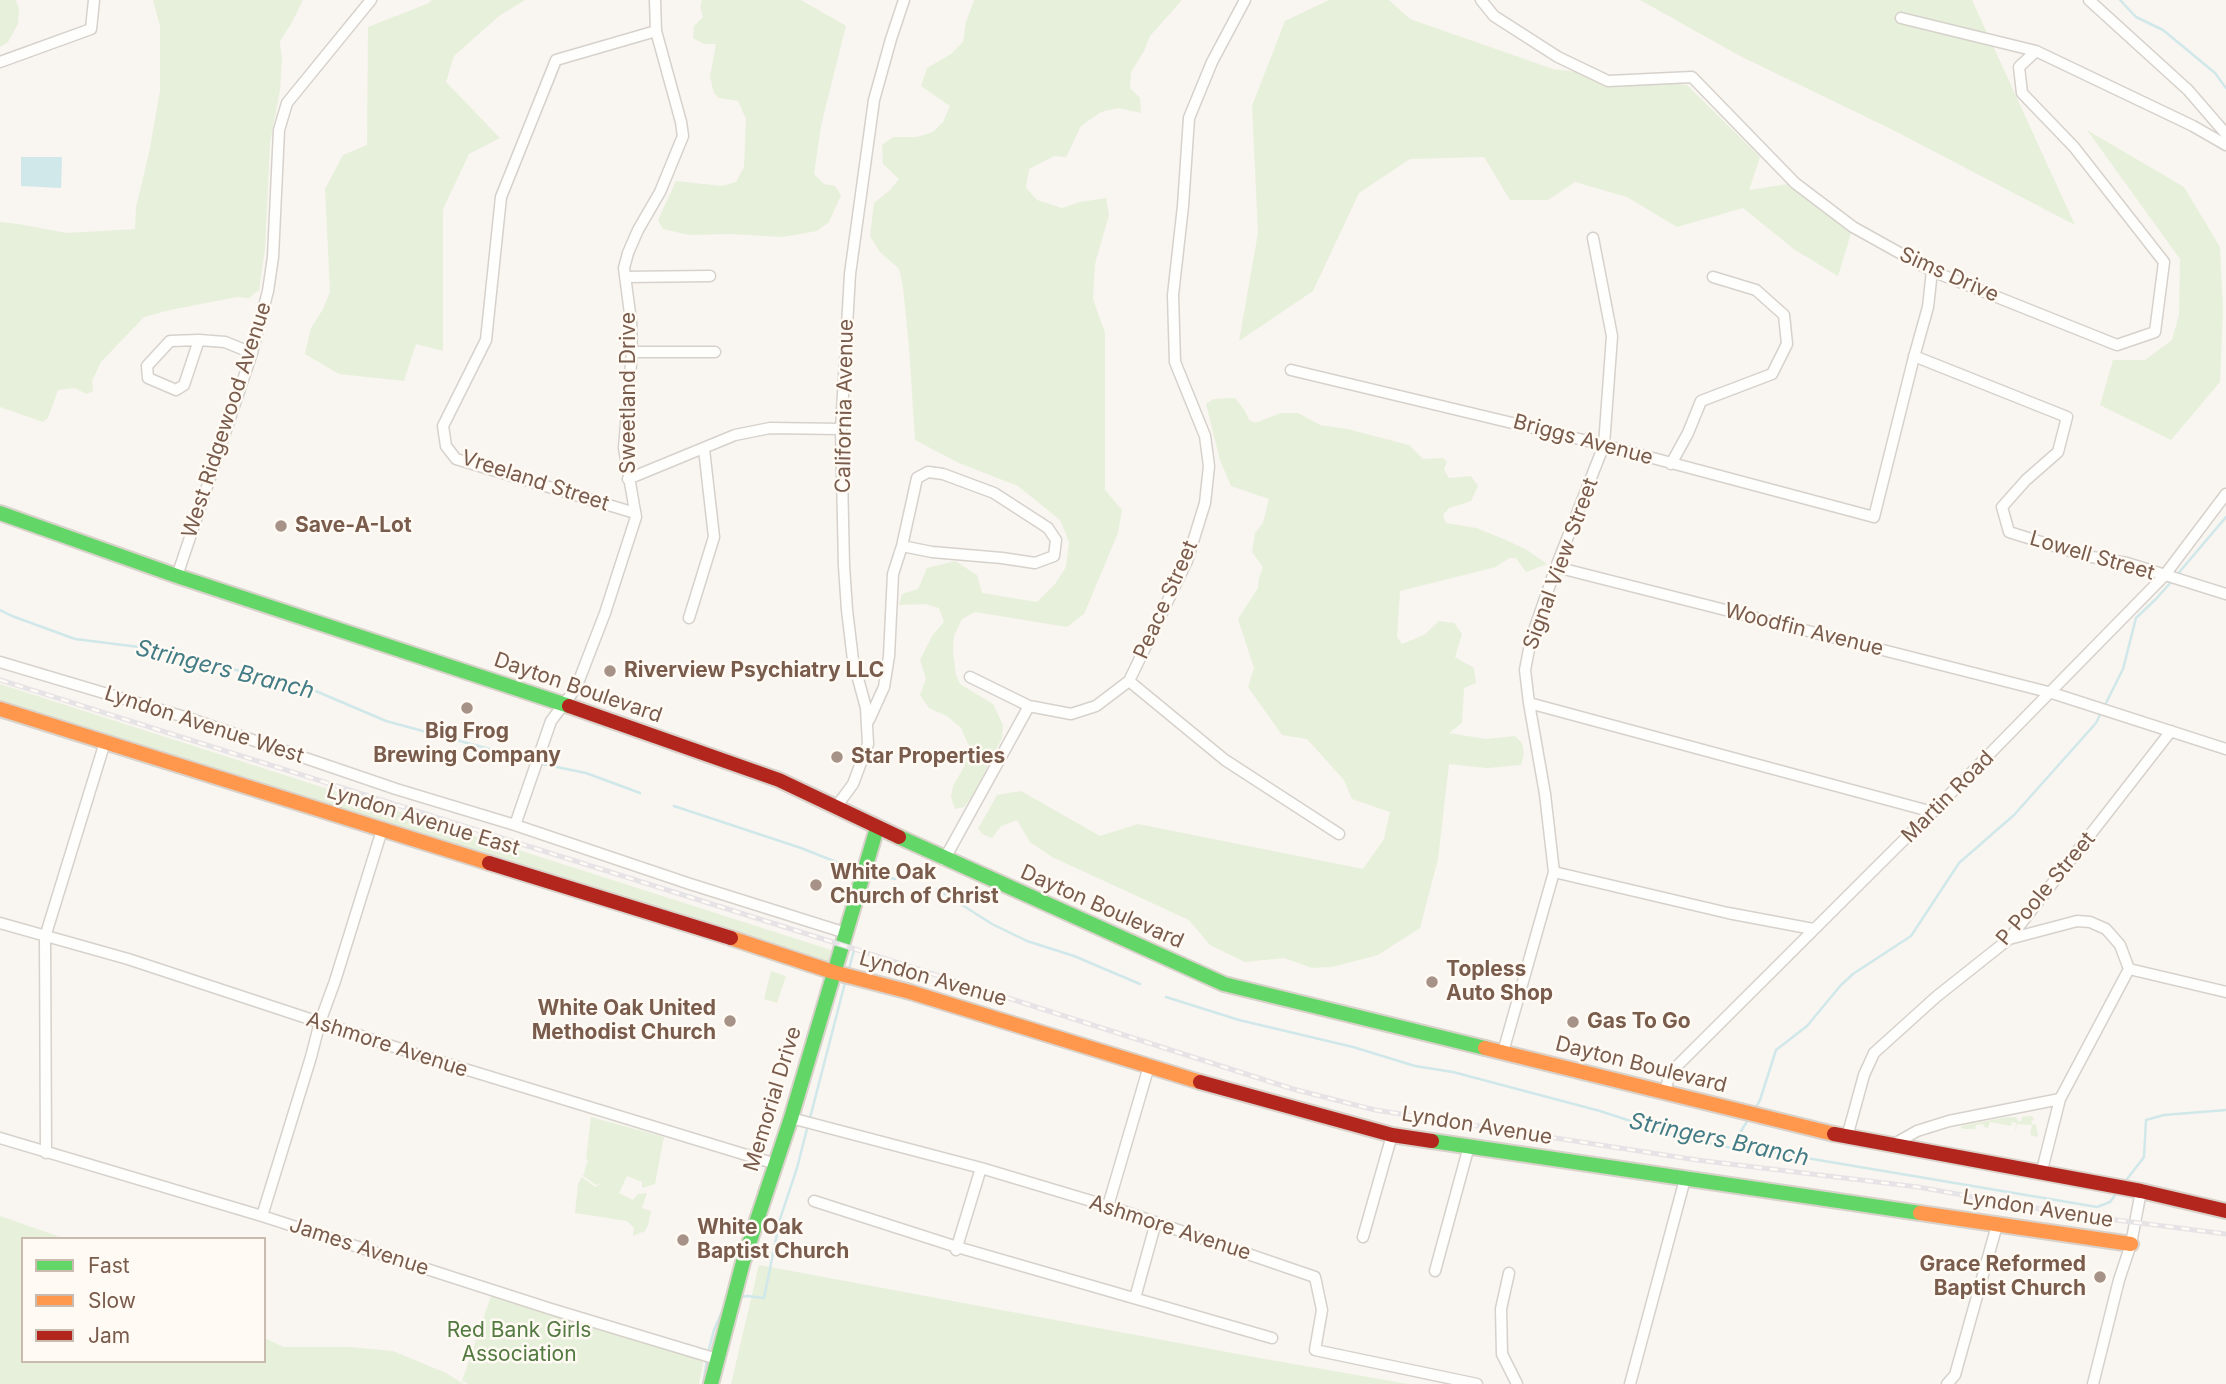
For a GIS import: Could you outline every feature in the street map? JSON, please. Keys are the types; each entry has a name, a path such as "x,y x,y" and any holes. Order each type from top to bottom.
{"street":[{"path":"0,62 91,29 94,0"},
{"name":"West Ridgewood Avenue","path":"177,576 252,354 268,291 273,257 279,130 287,103 371,0"},
{"name":"Sweetland Drive","path":"515,825 551,721 576,688 608,608 636,517 624,447 632,352 624,268 638,230 660,192 683,136 656,31 654,0"},
{"name":"California Avenue","path":"836,807 853,784 868,744 868,721 853,660 846,610 841,429 850,274 874,100 904,0"},
{"name":"Peace Street","path":"970,677 1029,706 1071,714 1096,706 1129,681 1187,561 1205,503 1209,466 1205,436 1175,362 1172,295 1183,206 1189,118 1212,62 1245,0"},
{"name":"Sims Drive","path":"1481,0 1494,16 1558,57 1608,81 1692,77 1795,183 1853,228 1932,271 2117,345 2155,332 2164,262 2074,147 2022,93 2019,67 2036,51"},
{"path":"2089,0 2188,90 2226,134"},
{"path":"1900,18 2036,51 2193,126 2226,145"},
{"name":"Vreeland Street","path":"635,513 456,459 446,446 443,426 486,341 502,197 555,60 656,31"},
{"name":"Signal View Street","path":"1503,1052 1554,872 1545,794 1525,670 1531,639 1556,567 1604,445 1612,337 1593,238"},
{"path":"1914,356 1928,307 1932,271"},
{"path":"625,277 710,276"},
{"path":"1671,464 1701,401 1772,374 1787,344 1784,315 1756,290 1713,277"},
{"path":"199,340 184,385 176,390 149,379 147,366 170,341 199,340 225,342 252,354"},
{"path":"632,352 715,352"},
{"name":"Briggs Avenue","path":"1291,370 1604,445 1874,517 1914,356"},
{"name":"Lowell Street","path":"1914,356 2067,417 2057,452 2026,480 2002,507 2009,532 2087,556 2127,563 2226,594"},
{"path":"628,479 735,435 770,428 841,429"},
{"path":"689,618 714,537 704,449"},
{"path":"868,721 884,687 889,656 893,574 902,547 917,478 928,472 943,474 994,493 1048,528 1056,540 1054,556 1035,563 902,547"},
{"name":"Martin Road","path":"1665,1092 1670,1073 2052,693 2164,576 2226,494"},
{"name":"Dayton Boulevard","path":"0,513 177,576 564,704 779,780 944,860 1224,984 1847,1138 1894,1144 2040,1174 2141,1191 2226,1211"},
{"name":"Woodfin Avenue","path":"1556,567 2052,693 2226,749"},
{"name":"Lyndon Avenue West","path":"0,662 188,718 396,789 846,933"},
{"path":"1129,681 1225,760 1339,834"},
{"path":"1529,703 1933,812"},
{"path":"944,860 1029,706"},
{"name":"Lyndon Avenue East","path":"0,709 650,912 833,972"},
{"name":"P Poole Street","path":"1847,1138 1864,1075 1874,1053 1936,997 2009,939 2171,731"},
{"path":"46,1153 45,937 105,743"},
{"name":"Memorial Drive","path":"711,1384 743,1262 791,1118 877,828"},
{"path":"262,1216 320,1022 382,830"},
{"path":"1554,872 1728,913 1813,929"},
{"path":"2009,939 2077,921 2090,922 2106,929 2120,945 2129,969 2060,1099 2040,1174"},
{"name":"Ashmore Avenue","path":"0,923 128,959 250,998 294,1016 776,1164"},
{"path":"2129,969 2226,992"},
{"name":"Lyndon Avenue","path":"833,972 910,992 1245,1096 1392,1135 2131,1244"},
{"path":"1108,1206 1149,1066"},
{"path":"1894,1144 1917,1131 1949,1121 2060,1099"},
{"name":"Ashmore Avenue","path":"791,1118 981,1168 1108,1206 1315,1276 1322,1310 1315,1350 1477,1384"},
{"path":"1363,1237 1392,1135"},
{"name":"James Avenue","path":"0,1138 262,1216 717,1359"},
{"path":"1435,1271 1469,1146"},
{"path":"956,1249 981,1168"},
{"path":"1630,1384 1685,1179"},
{"path":"2093,1384 2119,1280 2131,1244 2141,1191"},
{"path":"814,1201 956,1249 1272,1338"},
{"path":"1135,1298 1156,1222"},
{"path":"1947,1384 1955,1375 1997,1225"},
{"path":"1508,1273 1501,1309 1502,1354 1517,1384"}],"green space":[{"path":"0,0 16,0 19,9 18,24 8,42 0,47"},
{"path":"153,0 303,0 280,41 280,90 270,143 265,249 259,290 249,298 237,297 144,317 101,362 92,381 93,391 86,394 75,388 58,390 48,418 43,422 0,407 0,222 67,233 135,229 136,207 160,91 160,26"},
{"path":"432,0 525,0 499,16 454,56 446,82 500,138 469,154 443,209 443,351 416,344 404,381 339,374 305,354 311,328 330,292 325,189 343,155 367,145 368,27"},
{"path":"702,0 801,0 846,26 821,126 814,174 824,184 835,186 841,195 829,222 817,231 783,237 689,235 663,229 658,220 676,181 722,186 736,182 744,167 746,119 738,101 719,98 714,93 710,77 716,44 704,44 693,38 694,26 703,17 700,6"},
{"path":"974,0 1182,0 1150,36 1131,72 1130,88 1140,98 1141,113 1118,108 1101,112 1081,126 1066,157 1054,156 1029,169 1026,188 1037,200 1062,208 1106,198 1109,215 1095,264 1093,299 1105,333 1105,490 1122,510 1118,533 1084,614 1067,627 975,612 962,619 954,636 956,675 960,684 993,704 1003,725 1002,738 973,795 964,807 955,809 951,797 953,786 964,767 969,746 961,728 947,716 929,708 920,695 926,679 920,660 932,636 944,622 939,608 925,604 899,605 902,594 918,589 927,568 955,561 977,575 982,593 1037,602 1055,584 1066,567 1069,542 1060,520 1018,486 959,463 915,440 903,287 899,269 880,252 870,236 874,203 899,179 883,164 882,145 893,137 917,137 933,132 943,122 950,106 921,86 927,68 951,54 963,42 966,22"},
{"path":"1329,0 1389,0 1410,19 1553,69 1687,85 1760,157 1749,190 1795,183 1853,227 1838,276 1795,250 1743,208 1677,227 1627,197 1575,182 1548,200 1510,200 1484,157 1410,159 1359,193 1313,291 1239,341 1258,233 1252,106 1285,21"},
{"path":"1640,0 1972,0 2075,225 1891,129 1740,56"},
{"path":"2087,130 2184,187 2220,247 2223,311 2220,382 2171,440 2100,405 2113,360 2145,360 2172,340 2179,315 2180,259"},
{"path":"1235,398 1249,420 1255,423 1281,413 1298,413 1320,425 1409,445 1423,459 1443,458 1447,462 1444,469 1449,478 1471,476 1478,486 1471,501 1449,508 1443,515 1446,523 1476,528 1506,540 1547,564 1526,572 1516,558 1509,558 1496,567 1400,591 1397,637 1402,644 1424,635 1439,621 1454,623 1462,634 1455,657 1474,668 1476,683 1464,688 1462,723 1449,733 1486,739 1515,736 1522,743 1524,754 1521,765 1487,768 1449,764 1438,859 1420,928 1378,955 1332,967 1312,968 1284,958 1245,962 1210,945 1189,920 1052,857 1030,842 1017,820 1001,826 992,838 978,829 997,795 1021,791 1100,836 1138,824 1363,869 1384,839 1390,812 1352,799 1344,780 1307,739 1282,735 1248,687 1254,668 1238,619 1258,588 1263,567 1252,552 1255,533 1263,523 1269,499 1231,486 1220,460 1206,404 1213,399"},
{"path":"0,684 831,950 828,963 0,703"},
{"path":"771,971 786,976 777,1003 764,999"},
{"path":"2032,1116 2034,1120 2031,1121 2033,1125 2036,1124 2038,1137 2030,1135 2032,1125 2017,1124 2015,1133 2016,1123 2012,1122 2011,1126 1990,1122 1988,1128 1983,1124 1976,1125 1975,1129 1961,1128 2002,1118 2016,1117 2021,1121 2022,1117"},
{"path":"591,1117 664,1137 655,1184 642,1188 642,1182 627,1176 619,1193 633,1200 638,1194 647,1193 642,1208 651,1211 648,1225 645,1231 633,1236 634,1228 627,1221 575,1213 578,1184 582,1177 595,1187 602,1183 596,1185 583,1176 588,1160"},
{"path":"0,1216 60,1237 21,1237 21,1363 266,1363 266,1339 284,1347 350,1347 393,1351 446,1373 464,1384 0,1384"},
{"path":"759,1265 1265,1359 1408,1384 731,1384"},
{"name":"Red Bank Girls Association","path":"497,1295 704,1358 699,1384 468,1384 462,1381 491,1296"}],"water":[{"path":"21,157 62,157 61,188 21,186"}],"waterway":[{"path":"2120,0 2136,17 2163,30 2215,73 2226,88"},
{"path":"2176,576 2226,517"},
{"path":"2104,707 2123,669 2136,618 2172,581"},
{"name":"Stringers Branch","path":"0,610 75,639 139,647 304,686 386,721 530,760"},
{"path":"1755,1109 1776,1050 1807,1026 1853,974 1911,936 1959,863 2014,815 2096,723 2101,713"},
{"name":"Stringers Branch","path":"542,764 586,773 640,793"},
{"name":"Stringers Branch","path":"674,806 801,848 859,871"},
{"name":"Stringers Branch","path":"868,873 895,879"},
{"name":"Stringers Branch","path":"937,889 992,924 1027,941 1074,956 1140,984"},
{"path":"849,969 854,950"},
{"path":"810,1118 846,979"},
{"name":"Stringers Branch","path":"1166,997 1239,1020 1353,1047 1415,1066 1453,1072 1600,1111 1664,1132 1731,1148 1777,1153 2097,1207 2110,1202 2118,1191"},
{"name":"Stringers Branch","path":"2124,1183 2144,1157 2146,1120 2164,1115 2226,1110"},
{"path":"1731,1148 1749,1118"},
{"path":"740,1297 764,1298 780,1219 808,1125"},
{"path":"708,1353 724,1307"},
{"path":"703,1384 707,1360"}],"railway":[{"path":"0,680 1293,1089 1375,1110 1697,1160 1918,1187 2069,1214 2226,1234"}],"traffic: fast":[{"path":"0,513 177,576 569,706"},
{"path":"711,1384 743,1262 791,1118 877,828"},
{"path":"899,837 1224,984 1485,1048"},
{"path":"1432,1141 1920,1213"}],"traffic: slow":[{"path":"0,709 489,863"},
{"path":"731,938 833,972 910,992 1200,1082"},
{"path":"1485,1048 1834,1134"},
{"path":"1920,1213 2131,1244"}],"traffic: jam":[{"path":"569,706 779,780 899,837"},
{"path":"489,863 731,938"},
{"path":"1200,1082 1392,1135 1432,1141"},
{"path":"1834,1134 2141,1191 2226,1211"}],"place":[{"name":"Save-A-Lot","path":"281,526"},
{"name":"Riverview Psychiatry LLC","path":"610,671"},
{"name":"Big Frog Brewing Company","path":"467,708"},
{"name":"Star Properties","path":"837,757"},
{"name":"White Oak Church of Christ","path":"816,885"},
{"name":"Topless Auto Shop","path":"1432,982"},
{"name":"White Oak United Methodist Church","path":"730,1021"},
{"name":"Gas To Go","path":"1573,1022"},
{"name":"White Oak Baptist Church","path":"683,1240"},
{"name":"Grace Reformed Baptist Church","path":"2100,1277"}]}
